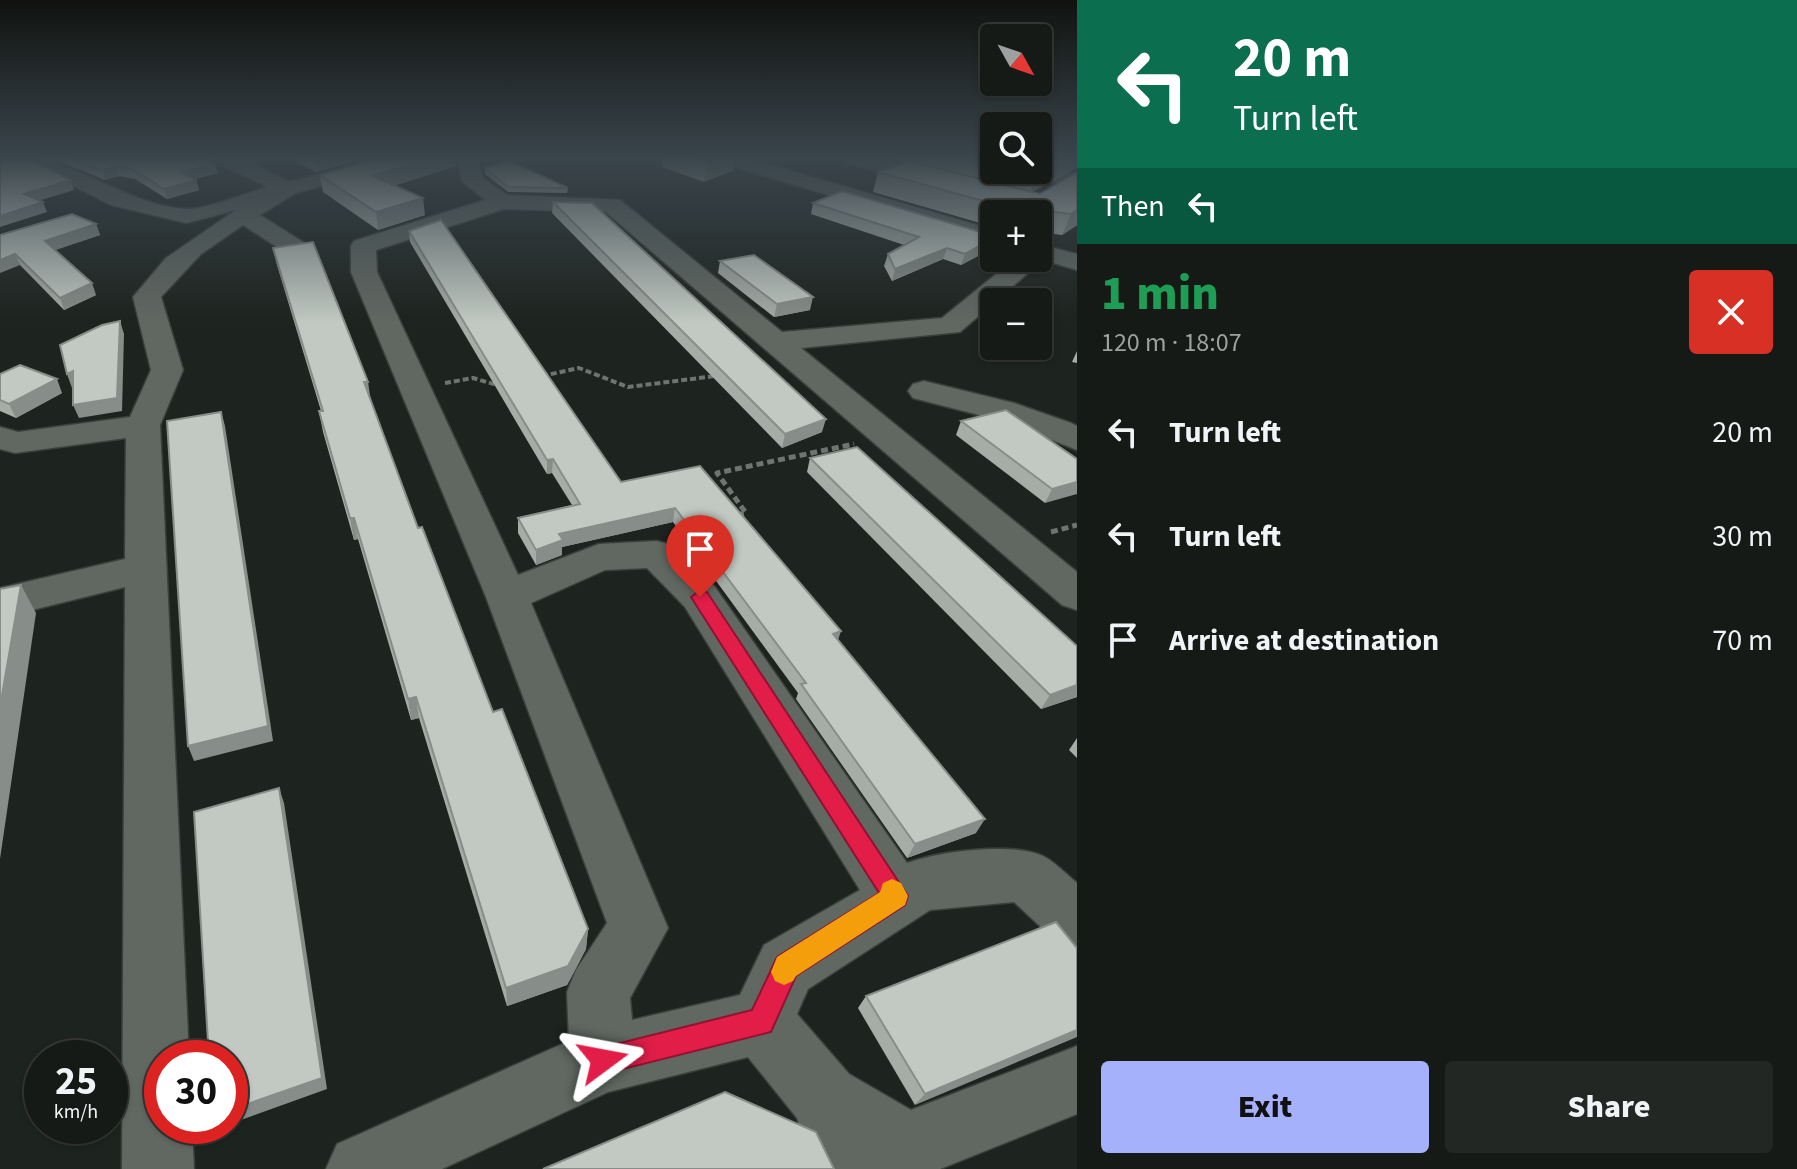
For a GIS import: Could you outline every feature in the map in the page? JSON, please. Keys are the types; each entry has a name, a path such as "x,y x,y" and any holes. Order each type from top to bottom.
{"street":[{"path":"176,214 186,216 195,214"},
{"path":"440,214 363,246 364,272 507,597 638,928 598,992 603,1060"},
{"path":"622,214 1077,595"},
{"path":"914,214 980,234"},
{"path":"158,1169 143,425 167,370 147,297 158,279 244,215 300,251"},
{"path":"1052,248 1077,236"},
{"path":"1052,257 1077,262"},
{"path":"896,441 937,358 1022,272"},
{"path":"778,341 937,358 1018,412 1046,422 1077,440"},
{"path":"0,437 15,443 143,425"},
{"path":"507,597 599,557 657,554 700,597 896,896"},
{"path":"0,603 145,568"},
{"path":"761,1022 786,967 896,896 920,885 1001,875 1026,876 1077,921"},
{"path":"367,1168 603,1060 761,1022"},
{"path":"761,1022 825,1098 907,1147 1077,1080"},
{"path":"825,1098 850,1169"}],"path":[{"path":"537,377 579,368 628,387 716,376"},
{"path":"415,388 473,378 495,385 509,382"},
{"path":"731,516 746,513 717,473 896,441"}],"building":[{"path":"72,214 96,224 45,241 92,283 60,298 15,254 0,260 0,235"},
{"path":"565,214 603,214 826,419 785,434"},
{"path":"846,214 918,214 980,232 980,246 965,254 947,248 895,269 888,254 919,237"},
{"path":"441,220 621,482 700,466 841,631 833,634 985,819 915,844 801,684 806,683 675,508 559,534 563,540 536,550 518,518 580,504 553,459 547,460 409,231"},
{"path":"313,242 368,382 364,382 418,528 422,527 493,712 502,709 588,929 568,966 506,988 416,697 408,699 354,518 350,518 319,411 323,411 273,248"},
{"path":"754,255 813,297 777,304 720,261"},
{"path":"120,321 117,398 73,405 73,371 67,374 60,345 102,325"},
{"path":"20,365 57,379 9,404 0,400 0,374"},
{"path":"1006,410 1077,459 1077,482 1052,489 961,421"},
{"path":"221,412 268,726 188,746 167,421"},
{"path":"857,447 1077,646 1077,685 1050,695 810,458"},
{"path":"21,585 0,707 0,589"},
{"path":"279,788 322,1078 248,1104 248,1040 208,1040 194,812"},
{"path":"1056,922 1077,948 1077,1030 925,1094 866,996"},
{"path":"725,1092 816,1132 834,1169 543,1169"}],"slow traffic":[{"path":"784,972 786,967 896,896 892,891"}],"route":[{"path":"603,1060 761,1022 786,967 896,896 700,597"}]}
